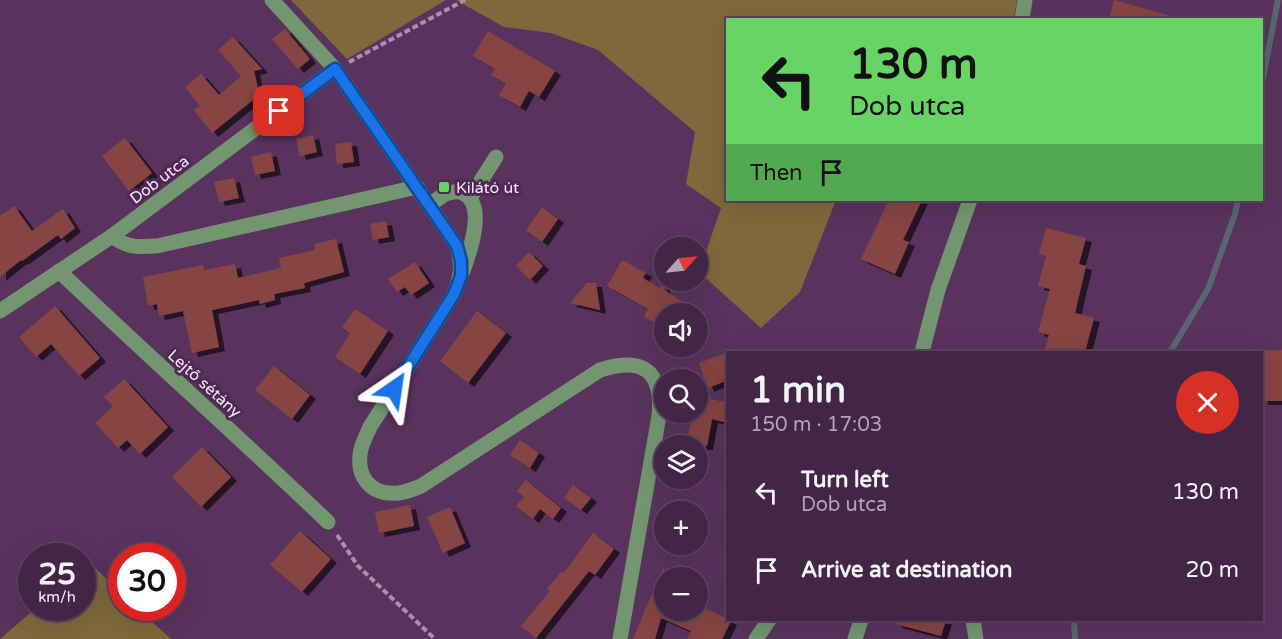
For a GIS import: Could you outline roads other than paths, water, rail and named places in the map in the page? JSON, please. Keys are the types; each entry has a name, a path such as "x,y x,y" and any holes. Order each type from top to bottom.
{"street":[{"path":"272,0 335,69 417,187 457,246 461,261 461,276"},
{"path":"1022,18 1025,0"},
{"name":"Dob utca","path":"0,311 112,236 335,69"},
{"path":"470,198 496,157"},
{"path":"112,236 123,244 135,248 157,246 417,187"},
{"path":"429,205 446,194 458,191 470,198 475,208 472,244 454,294 370,427 361,446 359,461 362,476 371,488 385,494 401,493 421,486 600,370 628,363 649,372 657,383 661,398 660,416 620,639"},
{"path":"922,351 938,290 970,201"},
{"name":"Lejtő sétány","path":"59,272 328,522"},
{"path":"756,639 768,621"},
{"path":"855,639 861,621"},
{"path":"973,621 976,639"}],"waterway":[{"path":"1263,78 1278,0"},
{"path":"1171,351 1208,289 1238,201"},
{"path":"1074,621 1075,639"}],"place":[{"name":"Kilátó út","path":"444,187"}]}
